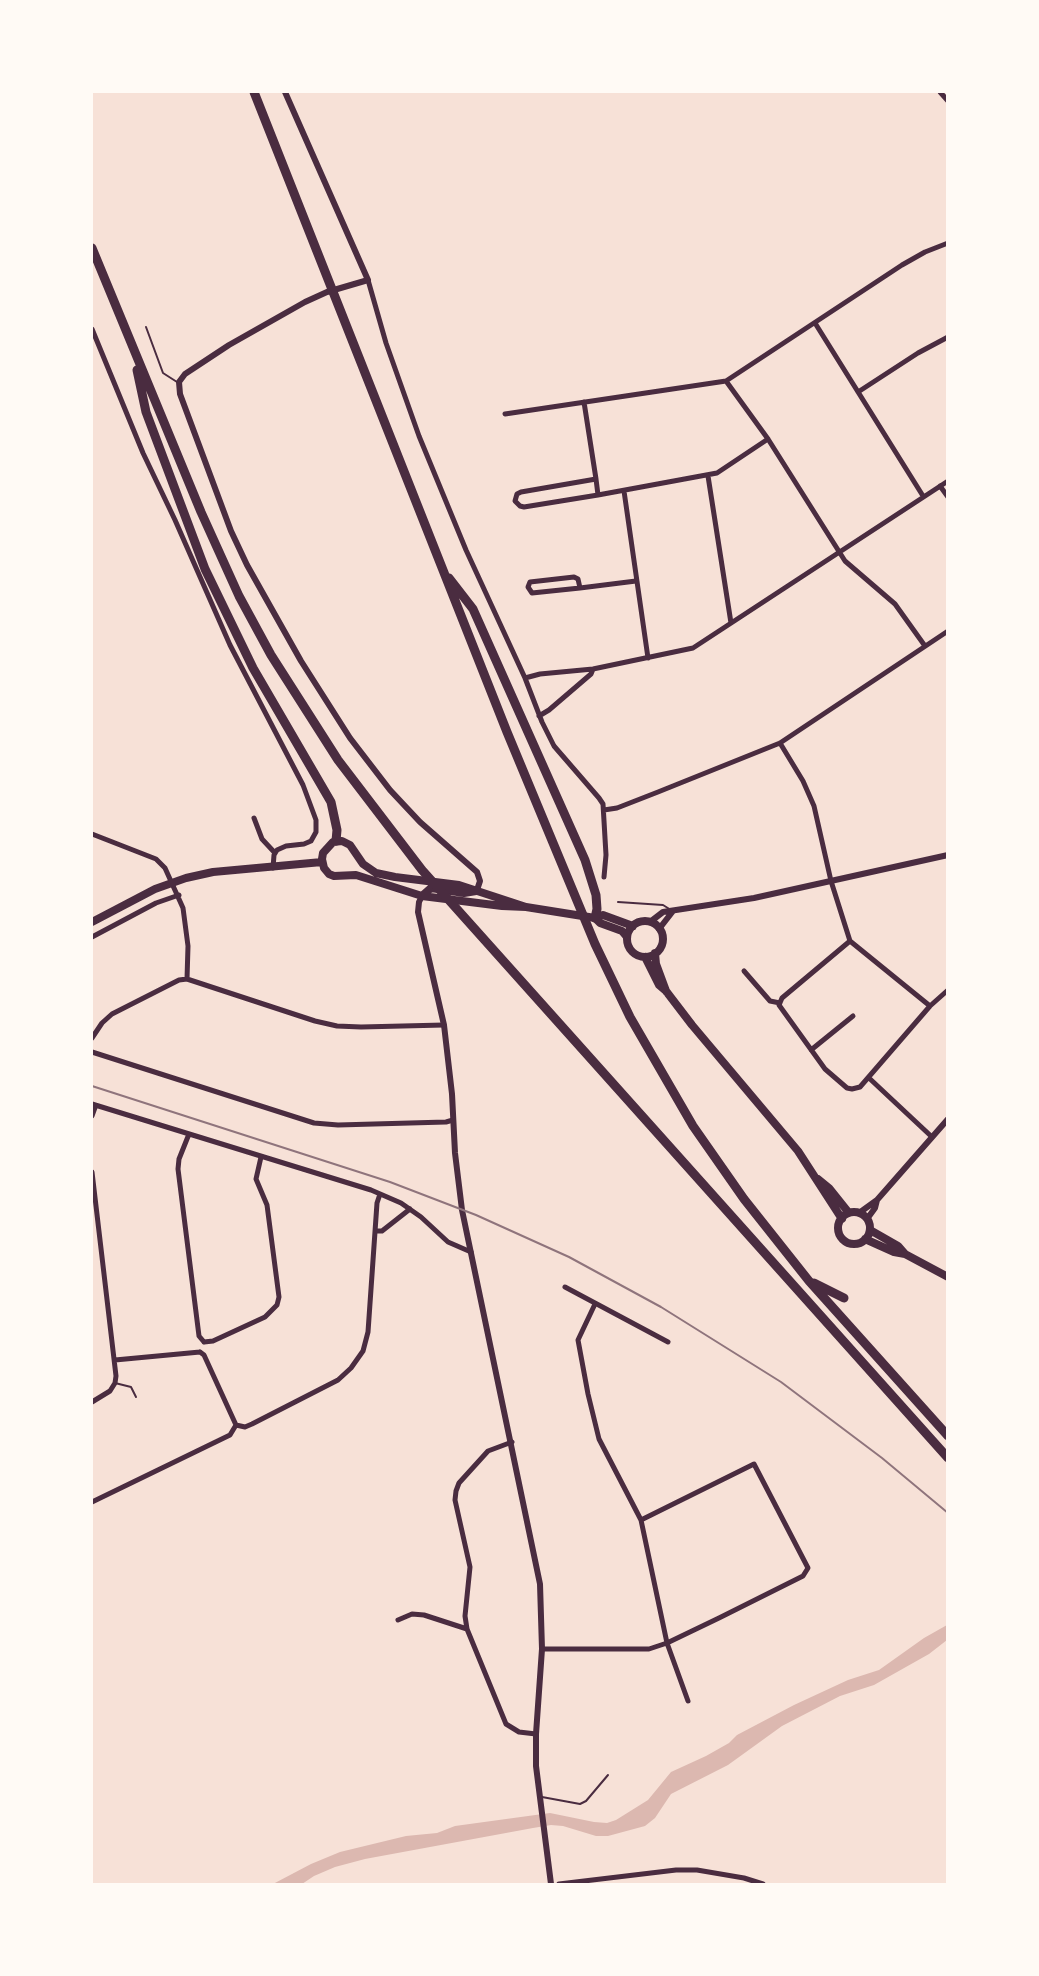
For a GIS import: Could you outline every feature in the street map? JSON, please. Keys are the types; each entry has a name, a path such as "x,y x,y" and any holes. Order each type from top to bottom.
{"highway":[{"path":"254,92 442,569 572,888 595,944 638,1032 693,1126 744,1199 809,1281 948,1436"},
{"path":"92,248 206,522 254,624 292,689 338,760 422,870 948,1458"},
{"path":"132,347 146,412 205,569 253,668 331,802 337,830 336,841"},
{"path":"442,569 473,609 576,839 597,895 595,918"},
{"path":"809,1281 844,1298"}],"main road":[{"path":"526,907 453,884 384,875 371,871 360,861 350,845 336,841 325,850 322,862 331,875 352,875 422,896 526,907 595,918 603,915 633,926"},
{"path":"92,922 172,882 213,872 322,862"},
{"path":"422,896 431,888 464,893 477,890"},
{"path":"595,918 600,923 614,927 627,937"},
{"path":"656,953 645,957 638,956 632,951 627,937 633,926 641,922 650,922 659,928 662,943 656,953 656,964 666,991"},
{"path":"645,957 659,985 798,1151 817,1178 823,1193 842,1219"},
{"path":"817,1178 829,1188 849,1213"},
{"path":"849,1213 859,1213 867,1219 870,1230 866,1239 854,1244 844,1240 839,1231 842,1219 849,1213"},
{"path":"870,1230 898,1246 905,1254"},
{"path":"866,1239 894,1252 905,1254 948,1277"}],"street":[{"path":"285,92 368,280 386,343 419,436 466,550 525,678 539,716 554,746 599,798 604,810 606,855 604,877"},
{"path":"940,92 948,101"},
{"path":"505,414 726,381 902,264 948,243"},
{"path":"368,280 327,292 277,317 189,371 179,382 180,394 231,531 263,596 301,661 350,738 390,790 420,822 478,874 480,881 477,890"},
{"path":"815,323 923,496"},
{"path":"92,329 143,453 230,645 303,785 316,820 316,832 311,841 283,847 275,853 273,868"},
{"path":"858,392 918,353 948,337"},
{"path":"726,381 768,440 845,561 895,604 925,646"},
{"path":"584,402 598,495"},
{"path":"596,479 521,492 517,494 516,501 524,507 708,476 717,473 768,440"},
{"path":"708,476 731,622"},
{"path":"525,678 540,674 593,669 693,648 923,496 948,482"},
{"path":"940,486 948,497"},
{"path":"624,491 648,658"},
{"path":"580,588 578,579 574,577 530,582 528,587 532,593 580,588 636,581"},
{"path":"604,810 616,808 780,742 948,631"},
{"path":"539,716 591,674 593,669"},
{"path":"780,742 811,798 831,881 850,941 930,1006"},
{"path":"254,818 262,839 275,853"},
{"path":"92,834 156,859 165,868 179,895 184,915 188,946 187,979"},
{"path":"650,922 661,912 754,898 948,855"},
{"path":"92,937 156,903 179,895"},
{"path":"422,896 418,912 444,1025 462,1210 540,1584 542,1649 536,1734 540,1809 551,1884"},
{"path":"659,928 673,911"},
{"path":"850,941 782,998 780,1003 781,1009 825,1069 847,1088 856,1089 869,1078 930,1006 948,990"},
{"path":"744,970 770,1001 780,1003"},
{"path":"92,1038 102,1023 112,1014 179,980 187,979 315,1022 337,1026 444,1025"},
{"path":"811,1050 853,1017"},
{"path":"92,1052 314,1123 338,1125 453,1120"},
{"path":"869,1078 932,1137"},
{"path":"92,1116 94,1105 380,1194 410,1209 448,1242 471,1252"},
{"path":"859,1213 877,1200 948,1119"},
{"path":"189,1134 179,1159 178,1169 198,1336 204,1342"},
{"path":"204,1342 213,1341 265,1317 277,1305 279,1297 267,1205 256,1179 261,1157"},
{"path":"92,1172 115,1360 115,1383 110,1391 92,1402"},
{"path":"236,1425 246,1427 338,1380 351,1368 363,1351 368,1332 377,1203 380,1194"},
{"path":"867,1219 875,1208 877,1200"},
{"path":"376,1231 382,1231 410,1209"},
{"path":"565,1287 668,1342"},
{"path":"595,1304 578,1340 588,1394 599,1439 641,1520 667,1644 688,1701"},
{"path":"200,1352 204,1342"},
{"path":"115,1360 200,1352 204,1355 236,1425"},
{"path":"92,1502 230,1436 236,1425"},
{"path":"512,1442 488,1451 464,1477 456,1491 455,1500 470,1567 465,1616 467,1629 506,1724 519,1732 536,1734"},
{"path":"542,1649 649,1649 667,1644 802,1576 808,1568 754,1464 641,1520"},
{"path":"398,1620 412,1614 424,1614 467,1629"},
{"path":"559,1884 676,1869 744,1878 763,1884"}],"lane":[{"path":"146,327 163,373 179,382"},
{"path":"618,902 661,905 673,911"},
{"path":"115,1383 131,1387 136,1397"},
{"path":"539,1796 580,1804 586,1801 608,1775"}],"shaded area":[{"path":"947,1625 947,1640 929,1654 874,1685 840,1696 782,1726 728,1765 671,1794 655,1818 645,1826 608,1836 596,1836 563,1826 551,1825 365,1859 335,1867 302,1884 273,1884 340,1852 406,1836 437,1833 455,1826 550,1813 594,1822 607,1823 616,1820 648,1800 671,1772 706,1756 729,1743 737,1735 794,1705 848,1680 879,1670 924,1638"}],"railway":[{"path":"92,1086 390,1182 476,1215 569,1257 661,1307 781,1382 882,1458 948,1513"}]}
